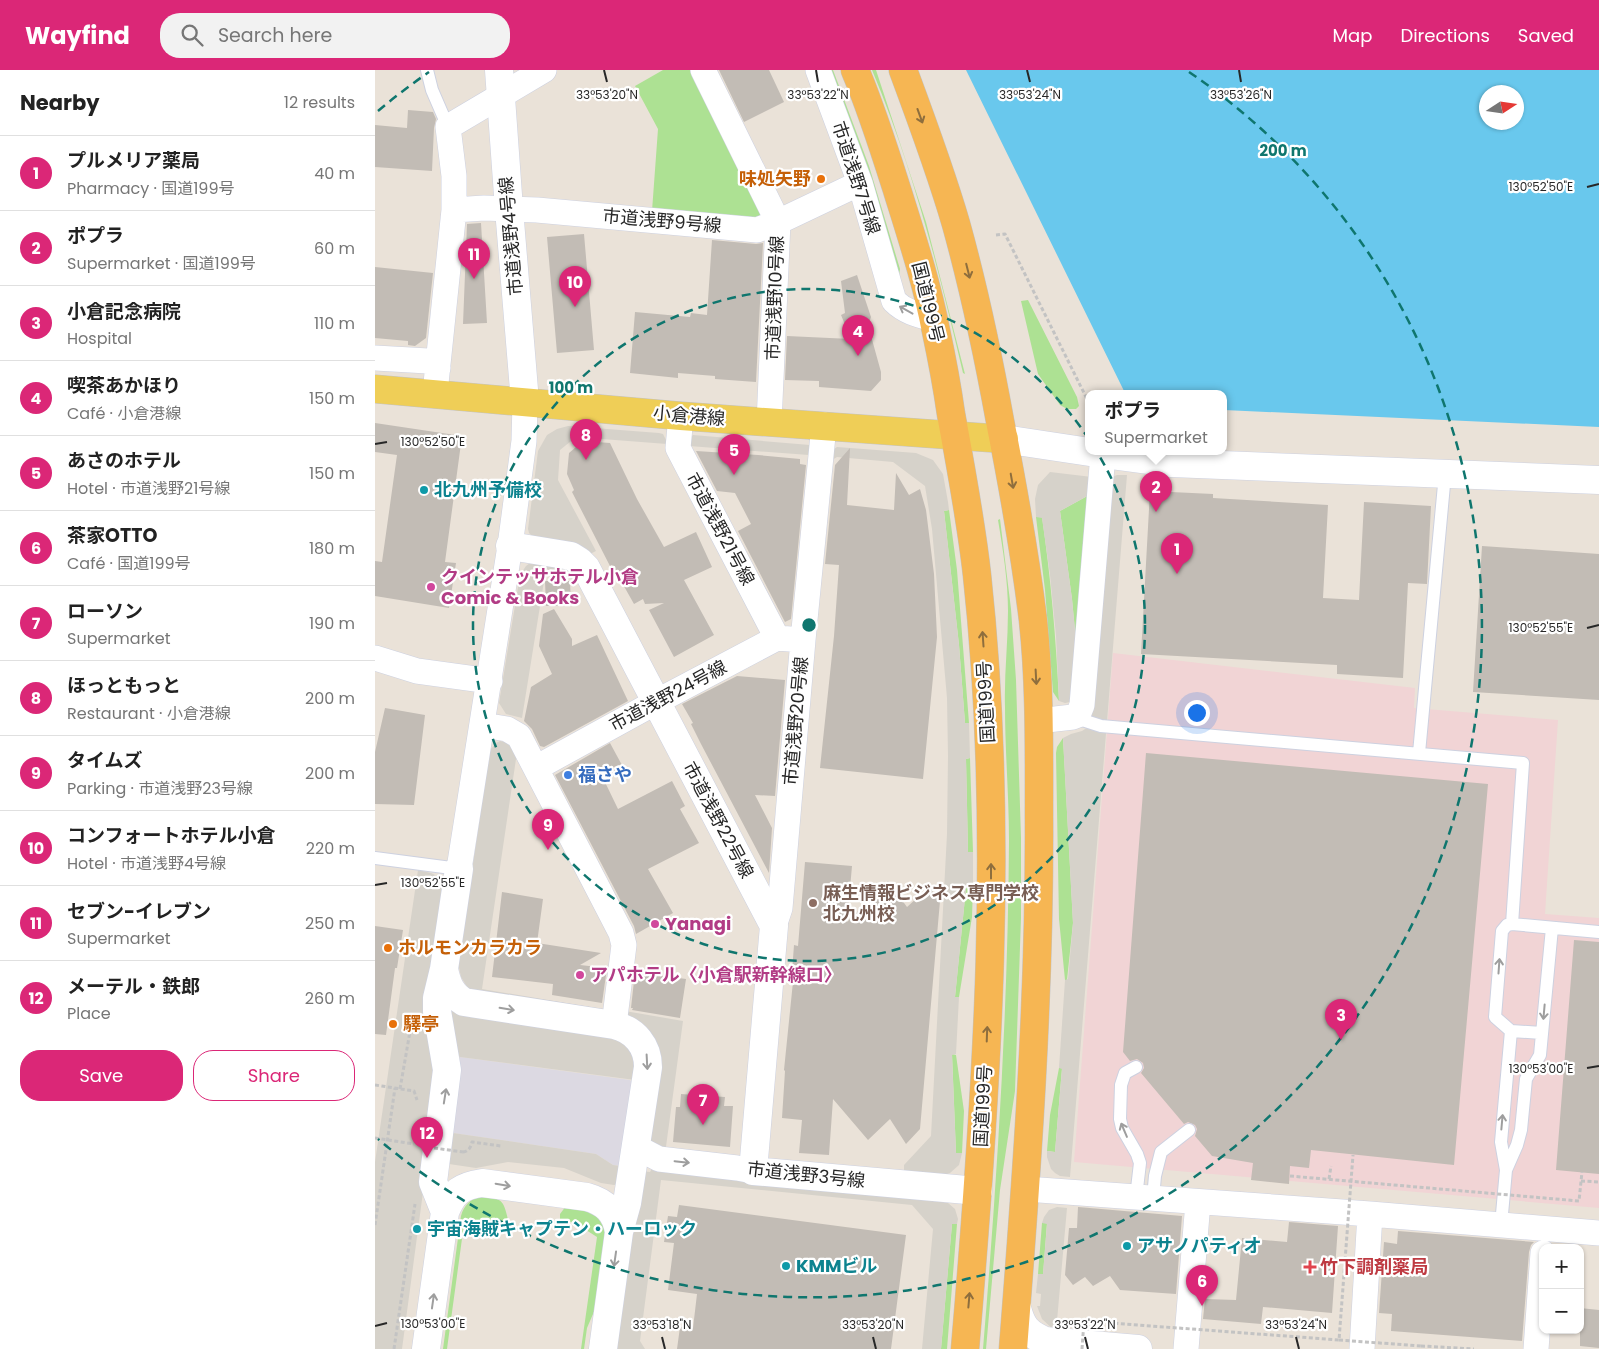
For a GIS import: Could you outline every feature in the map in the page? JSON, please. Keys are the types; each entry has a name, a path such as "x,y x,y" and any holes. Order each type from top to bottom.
{"highway":[{"name":"国道199号","path":"855,70 891,168 934,319 967,503 978,581 986,683 991,878 987,1033 979,1191 965,1349"},
{"path":"903,70 933,150 956,225 975,300 1004,439 1033,622 1038,721 1039,887 1035,1039 1026,1188 1013,1349"}],"main road":[{"name":"小倉港線","path":"375,389 437,381 525,402 769,423 824,425 1004,439"}],"street":[{"path":"437,381 454,210 448,127 500,82 544,70"},
{"name":"市道浅野10号線","path":"703,70 779,222 769,423"},
{"name":"市道浅野7号線","path":"818,70 860,183 893,301 913,314 934,319"},
{"name":"市道浅野4号線","path":"500,82 525,402"},
{"name":"市道浅野9号線","path":"454,210 509,209 547,211 757,230 779,222 860,183"},
{"path":"889,288 897,288 911,283 917,274 918,260"},
{"path":"375,358 428,361 437,381"},
{"path":"445,1212 433,1182 447,1070 437,1011 437,998 444,969 510,546 524,441 525,402"},
{"name":"市道浅野21号線","path":"681,416 678,448 777,638"},
{"name":"市道浅野20号線","path":"773,926 780,908 824,425"},
{"path":"1004,439 1085,451"},
{"path":"1038,721 1073,717 1080,712 1082,705 1103,455"},
{"path":"1111,455 1172,463 1599,480"},
{"name":"市道浅野22号線","path":"510,546 571,556 579,560 586,568 773,926"},
{"path":"777,638 803,640"},
{"name":"市道浅野24号線","path":"536,768 777,638"},
{"path":"375,658 417,671 490,681"},
{"path":"483,725 513,731 519,736 623,939 624,945 614,1025"},
{"path":"753,1171 773,926"},
{"path":"444,969 449,988 453,994 464,1002"},
{"path":"437,998 622,1027 636,1036 647,1056 648,1067 627,1203 619,1232 607,1314 597,1347"},
{"name":"市道浅野3号線","path":"636,1147 659,1160 753,1171 979,1191"},
{"path":"426,1349 445,1212 449,1199 456,1192 472,1184 494,1183 597,1200 606,1205 613,1213 619,1232"},
{"path":"1026,1188 1501,1225 1544,1238 1599,1233"},
{"path":"1186,1349 1198,1202"},
{"path":"1361,1349 1370,1214"},
{"path":"1536,1349 1540,1289"},
{"path":"1017,1308 1020,1320 1026,1329 1033,1336 1045,1341 1138,1349"}],"lane":[{"path":"427,70 432,90 448,127"},
{"path":"1419,753 1445,474"},
{"path":"1073,717 1101,726 1523,763 1512,924"},
{"path":"375,858 459,869"},
{"path":"1543,1033 1511,1031 1495,1017 1502,931 1507,925 1512,924 1599,932"},
{"path":"1506,1170 1517,1145 1521,1130 1526,1079 1540,1055 1552,928"},
{"path":"1501,1225 1506,1170 1501,1142 1511,1031"},
{"path":"1136,1067 1125,1073 1121,1085 1120,1119 1121,1128 1137,1154 1145,1198"},
{"path":"1145,1198 1161,1152 1180,1139 1189,1130"}],"path":[{"path":"996,235 1005,234 1085,395"},
{"path":"375,1084 400,1088 412,1019"},
{"path":"375,1225 395,1088"},
{"path":"375,1138 423,1146"},
{"path":"434,1148 467,1152 471,1148 472,1142 501,1146"},
{"path":"1339,1340 1353,1155"},
{"path":"1329,1179 1331,1166"},
{"path":"1290,1176 1579,1201 1582,1172"},
{"path":"1581,1181 1599,1182"},
{"path":"394,1349 415,1204"},
{"path":"1082,1349 1084,1321 1474,1349"}],"shaded area":[{"path":"568,426 659,433 663,434 667,444 576,437 560,450 558,480 596,551 590,554 533,537 528,529 538,451 547,435 557,429"},
{"path":"693,435 810,445 809,455 689,446 690,438"},
{"path":"837,447 916,453 933,460 943,474 948,502 949,510 944,511 959,645 965,723 969,723 970,758 966,759 968,852 973,852 973,887 966,888 955,997 959,997 956,1054 952,1055 956,1153 962,1153 959,1165 950,1173 944,1175 904,1173 904,1165 931,1136 947,834 947,698 932,529 925,486 893,462 837,457 832,460 834,449"},
{"path":"1050,472 1092,477 1091,494 1060,511 1078,662 1070,702 1065,703 1059,701 1056,636 1042,518 1036,517 1035,499 1038,485"},
{"path":"1127,475 1070,1177 1060,1176 1055,1173 1051,1169 1047,1157 1047,1151 1055,1152 1062,1069 1059,1068 1065,980 1068,979 1073,923 1063,738 1088,727 1112,477"},
{"path":"536,562 560,566 577,575 572,579 545,575 522,718 506,714 499,703 520,575 526,566"},
{"path":"1113,653 1415,688 1414,708 1558,720 1545,914 1599,918 1599,1208 1074,1162"},
{"path":"500,741 510,743 520,757 516,759 482,989 608,1010 608,1013 469,990 461,977 458,963 490,750"},
{"path":"418,870 439,877 443,886 438,1080 402,1349 375,1349 375,1162"},
{"path":"449,1008 601,1030 637,1052 635,1080 460,1057 453,1053"},
{"path":"625,1011 683,1021 665,1154 651,1144"},
{"path":"460,1057 630,1080 637,1089 627,1167 613,1165 596,1154 453,1133"},
{"path":"453,1133 596,1154 613,1165 627,1167 625,1183 614,1185 601,1183 564,1168 508,1162 476,1168 449,1164"},
{"path":"654,1165 740,1181 905,1196 948,1203 955,1209 958,1219 957,1224 952,1224 941,1349 922,1349 933,1229 912,1205 661,1180 640,1341 645,1349 617,1349 641,1171 650,1172"},
{"path":"1057,1207 1067,1208 1056,1332 1042,1319 1037,1306 1040,1306 1041,1294 1036,1293 1038,1274 1043,1274 1047,1224 1042,1223 1049,1210"}],"green space":[{"path":"663,70 691,70 762,212 758,221 652,211 658,129 635,86"},
{"path":"827,70 833,70 869,166 900,269 899,275"},
{"path":"872,70 876,70 926,222 965,374 963,373 924,220 900,144"},
{"path":"1028,300 1077,397 1079,406 1076,409 1067,409 1060,405 1038,374 1021,301"},
{"path":"1091,494 1078,662 1060,511"},
{"path":"949,510 957,570 969,723 965,723 959,645 944,511"},
{"path":"1036,517 1042,517 1045,540 1053,609 1059,701 1053,692 1045,590"},
{"path":"1000,519 1011,609 1016,680 1021,838 1021,918 1015,1091 1000,1190 986,1349 983,1349 1001,1095 1008,905 1009,824 1005,695 1008,600 998,520"},
{"path":"1063,738 1073,923 1067,980 1065,980 1059,919 1056,753 1057,747"},
{"path":"970,758 973,852 968,852 966,759"},
{"path":"973,887 972,917 959,997 955,997 966,888"},
{"path":"952,1054 956,1055 964,1111 962,1153 956,1153"},
{"path":"1059,1068 1062,1068 1055,1152 1047,1151 1050,1115"},
{"path":"482,1196 495,1198 502,1202 509,1224 503,1229 464,1224 447,1349 443,1349 461,1216 468,1203"},
{"path":"566,1206 595,1212 606,1229 599,1300 587,1328 584,1349 581,1349 597,1237 575,1223 560,1220 560,1214"},
{"path":"1042,1223 1047,1223 1043,1275 1038,1274"},
{"path":"952,1224 957,1224 947,1349 941,1349"}],"water":[{"path":"966,70 1599,70 1599,427 1227,410 1227,390 1124,390"}],"building":[{"path":"719,70 769,70 784,102 744,122"},
{"path":"408,110 433,112 436,119 432,171 375,167 375,125 407,128"},
{"path":"481,223 487,323 463,324 467,224"},
{"path":"584,234 594,350 557,353 547,237"},
{"path":"712,240 763,243 756,382 715,379 715,376 678,373 678,378 630,373 635,312 690,317 691,313 707,315"},
{"path":"375,267 433,273 426,338 415,346 408,345 408,341 375,338"},
{"path":"857,275 871,317 868,325 881,372 881,380 871,391 819,387 819,381 785,380 787,336 851,339 841,315 845,313 841,281"},
{"name":"北九州予備校","path":"375,423 462,436 445,562 456,563 449,608 375,596 375,561 382,562 397,455 375,452"},
{"path":"583,441 610,443 637,499 664,547 696,532 712,567 684,580 714,635 674,657 649,610 664,603 645,604 643,599 634,604 612,565 610,566 572,492 574,490 567,474 569,453"},
{"path":"850,448 847,505 894,510 896,473 909,495 920,489 926,510 934,574 937,637 923,779 820,768 834,636 839,565 825,564 835,465"},
{"path":"696,451 800,459 800,464 806,465 791,619 785,622 738,531 751,524 735,493 717,491"},
{"path":"1150,491 1213,494 1213,498 1328,505 1323,598 1359,600 1364,502 1431,506 1427,584 1408,583 1403,678 1337,674 1337,665 1141,654"},
{"path":"1482,546 1599,554 1599,700 1473,692"},
{"path":"545,581 570,581 571,606 546,606"},
{"path":"554,609 572,639 572,646 597,635 628,701 544,747 540,746 532,729 524,721 531,687 552,674 539,646 543,614"},
{"path":"737,676 785,680 775,796 755,795 772,828 769,873 682,704"},
{"path":"385,708 425,715 414,805 375,804 375,752"},
{"path":"610,743 623,767 603,778 618,809 672,781 685,806 680,809 699,843 648,869 673,913 636,934 634,926 555,775"},
{"path":"1146,753 1488,784 1454,1165 1311,1150 1309,1168 1290,1166 1289,1184 1251,1180 1253,1163 1212,1156 1195,1136 1197,1129 1195,1125 1188,1122 1184,1124 1141,1073 1144,1068 1143,1063 1137,1059 1130,1061 1123,1052"},
{"path":"805,862 852,866 847,922 888,881 907,907 929,887 940,901 920,1129 906,1144 890,1119 868,1140 833,1099 829,1155 799,1153 802,1120 782,1118 784,1070 794,972 792,972 794,945 798,946"},
{"path":"502,892 543,899 537,943 601,953 580,965 607,968 602,1003 552,995 553,984 492,977"},
{"path":"375,926 403,930 397,968 395,968 386,1035 375,1034"},
{"path":"1574,940 1599,942 1599,1174 1556,1170"},
{"path":"635,972 686,979 680,1018 632,1010"},
{"path":"681,1094 725,1097 724,1106 733,1106 730,1147 673,1142 676,1107 680,1107"},
{"name":"KMMビル","path":"679,1205 906,1235 891,1349 677,1349 680,1327 693,1328 697,1294 668,1290 674,1243 664,1242 668,1216 677,1217"},
{"name":"アサノパティオ","path":"1078,1207 1182,1216 1176,1294 1120,1290 1110,1276 1093,1286 1085,1277 1073,1285 1065,1275 1069,1228 1077,1228"},
{"path":"1289,1222 1338,1226 1332,1313 1263,1307 1261,1324 1203,1319 1205,1299 1236,1300 1242,1238 1287,1242"},
{"path":"1398,1231 1534,1242 1529,1252 1522,1341 1391,1331 1392,1314 1379,1313 1384,1242 1397,1244"},
{"path":"1584,1308 1599,1310 1599,1348 1580,1346 1580,1334 1584,1334"}],"place":[{"name":"味処矢野","path":"821,179"},
{"name":"セブン-イレブン","path":"474,279"},
{"name":"コンフォートホテル小倉","path":"575,307"},
{"name":"喫茶あかほり","path":"858,356"},
{"name":"ほっともっと","path":"586,460"},
{"name":"あさのホテル","path":"734,475"},
{"name":"北九州予備校","path":"424,490"},
{"name":"ポプラ","path":"1156,512"},
{"name":"プルメリア薬局","path":"1177,574"},
{"name":"クインテッサホテル小倉 Comic & Books","path":"431,587"},
{"name":"福さや","path":"568,775"},
{"name":"タイムズ","path":"548,850"},
{"name":"麻生情報ビジネス専門学校 北九州校","path":"813,903"},
{"name":"Yanagi","path":"655,924"},
{"name":"ホルモンカラカラ","path":"388,948"},
{"name":"アパホテル〈小倉駅新幹線口〉","path":"580,975"},
{"name":"驛亭","path":"393,1024"},
{"name":"小倉記念病院","path":"1341,1040"},
{"name":"ローソン","path":"703,1125"},
{"name":"メーテル・鉄郎","path":"427,1158"},
{"name":"宇宙海賊キャプテン・ハーロック","path":"417,1229"},
{"name":"アサノパティオ","path":"1127,1246"},
{"name":"KMMビル","path":"786,1266"},
{"name":"竹下調剤薬局","path":"1310,1267"},
{"name":"茶家OTTO","path":"1202,1306"}]}
